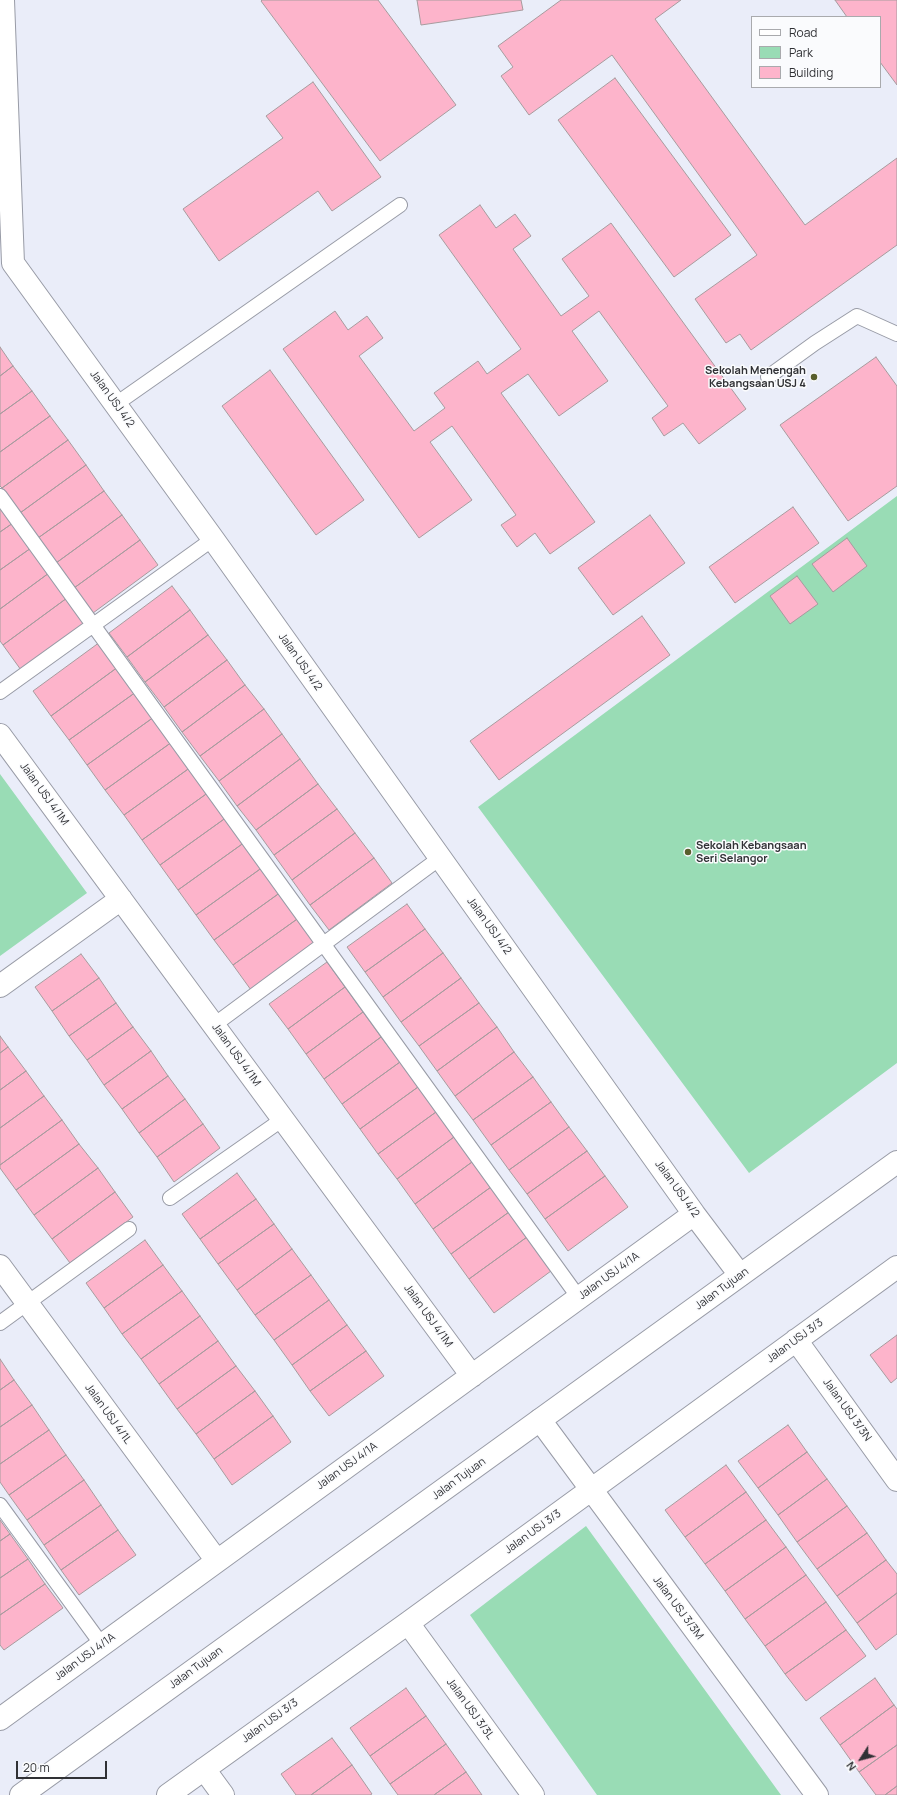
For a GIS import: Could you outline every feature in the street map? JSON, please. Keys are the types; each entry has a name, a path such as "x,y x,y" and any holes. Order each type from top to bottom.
{"street":[{"name":"Jalan USJ 4/2","path":"3,0 6,246 14,263 213,539 694,1214 740,1275"},
{"name":"Jalan USJ 4/1M","path":"0,735 472,1376"},
{"path":"0,986 121,899"},
{"name":"Jalan Tujuan","path":"21,1795 897,1162"},
{"name":"Jalan USJ 4/1A","path":"0,1719 694,1214"},
{"name":"Jalan USJ 4/1L","path":"0,1266 217,1561"},
{"name":"Jalan USJ 3/3","path":"168,1795 408,1623 897,1267"},
{"name":"Jalan USJ 3/3N","path":"796,1340 897,1480"},
{"name":"Jalan USJ 3/3M","path":"540,1420 817,1795"},
{"name":"Jalan USJ 3/3L","path":"408,1623 533,1795"},
{"path":"204,1769 223,1795"}],"lane":[{"path":"116,404 400,205"},
{"path":"768,377 815,343 857,316 897,334"},
{"path":"0,496 579,1298"},
{"path":"0,692 213,539"},
{"path":"214,1025 440,858"},
{"path":"170,1198 283,1119"},
{"path":"0,1323 129,1229"},
{"path":"0,1505 102,1645"}],"green space":[{"path":"897,496 897,1063 749,1173 478,807"},
{"path":"0,774 87,893 0,956"},
{"path":"586,1526 781,1795 597,1795 470,1615"}],"building":[{"path":"378,0 456,105 380,161 261,1"},
{"path":"417,0 521,0 523,10 421,25"},
{"path":"561,0 681,0 655,19 805,225 897,158 897,245 751,350 740,334 726,343 695,299 757,255 612,55 529,115 501,76 513,67 498,46"},
{"path":"835,0 897,0 897,85 881,63 881,16 846,16"},
{"path":"615,78 731,235 674,277 558,120"},
{"path":"313,82 381,177 332,211 318,191 219,261 183,209 283,138 266,116"},
{"path":"480,205 496,228 515,214 531,236 513,249 561,316 589,296 562,259 611,223 746,409 699,444 683,423 664,436 652,418 668,406 599,311 572,331 608,381 559,416 528,374 501,393 595,522 550,554 535,533 517,547 501,525 516,515 452,426 430,442 472,500 419,538 283,349 335,311 348,330 367,316 383,338 359,356 414,431 445,408 434,393 478,361 487,374 521,349 439,235"},
{"path":"0,347 13,366 0,376"},
{"path":"876,357 897,386 897,486 848,521 780,425"},
{"path":"13,366 32,391 0,414 0,376"},
{"path":"270,370 364,500 316,535 222,406"},
{"path":"32,391 50,416 0,452 0,414"},
{"path":"50,416 68,440 2,488 0,486 0,452"},
{"path":"68,440 86,465 20,513 2,488"},
{"path":"86,465 104,491 38,538 20,513"},
{"path":"104,491 122,515 56,563 38,538"},
{"path":"0,505 13,523 0,532"},
{"path":"793,507 819,543 735,603 709,567"},
{"path":"122,515 140,540 74,588 56,563"},
{"path":"650,515 685,563 613,615 578,568"},
{"path":"13,523 31,548 0,570 0,532"},
{"path":"847,538 867,566 833,592 812,564"},
{"path":"140,540 158,565 93,613 74,588"},
{"path":"31,548 49,573 0,609 0,570"},
{"path":"49,573 67,598 3,645 0,641 0,609"},
{"path":"797,576 818,604 790,624 770,596"},
{"path":"172,586 190,610 127,657 109,633"},
{"path":"67,598 86,623 21,670 3,645"},
{"path":"190,610 208,635 145,682 127,657"},
{"path":"642,616 670,655 499,780 470,741"},
{"path":"208,635 227,660 164,707 145,682"},
{"path":"100,642 118,667 51,716 33,691"},
{"path":"227,660 245,685 182,732 164,707"},
{"path":"118,667 136,692 69,740 51,716"},
{"path":"245,685 264,709 200,756 182,732"},
{"path":"136,692 154,717 87,765 69,740"},
{"path":"264,709 282,734 219,781 200,756"},
{"path":"154,717 172,742 105,790 87,765"},
{"path":"282,734 300,759 237,806 219,781"},
{"path":"172,742 191,767 124,815 105,790"},
{"path":"300,759 318,784 256,830 237,806"},
{"path":"191,767 209,792 142,840 124,815"},
{"path":"318,784 337,809 274,855 256,830"},
{"path":"209,792 227,817 160,865 142,840"},
{"path":"337,809 355,833 292,880 274,855"},
{"path":"227,817 245,842 178,890 160,865"},
{"path":"355,833 374,858 310,905 292,880"},
{"path":"245,842 263,867 196,915 178,890"},
{"path":"374,858 392,883 329,930 310,905"},
{"path":"263,867 281,892 214,940 196,915"},
{"path":"281,892 300,917 233,965 214,940"},
{"path":"407,904 425,929 365,972 347,947"},
{"path":"300,917 318,942 251,990 233,965"},
{"path":"425,929 443,953 383,997 365,972"},
{"path":"443,953 461,978 401,1022 383,997"},
{"path":"81,954 99,978 52,1011 35,987"},
{"path":"327,962 345,987 288,1029 269,1004"},
{"path":"99,978 116,1003 69,1036 52,1011"},
{"path":"461,978 479,1003 419,1046 401,1022"},
{"path":"345,987 363,1012 306,1054 288,1029"},
{"path":"116,1003 133,1027 87,1060 69,1036"},
{"path":"479,1003 497,1027 437,1071 419,1046"},
{"path":"363,1012 381,1037 324,1079 306,1054"},
{"path":"133,1027 151,1051 104,1085 87,1060"},
{"path":"497,1027 514,1052 455,1096 437,1071"},
{"path":"0,1036 8,1047 0,1053"},
{"path":"381,1037 400,1062 342,1104 324,1079"},
{"path":"8,1047 26,1071 0,1090 0,1053"},
{"path":"151,1051 168,1076 122,1109 104,1085"},
{"path":"514,1052 533,1077 473,1120 455,1096"},
{"path":"400,1062 418,1087 360,1129 342,1104"},
{"path":"26,1071 44,1096 0,1128 0,1090"},
{"path":"168,1076 185,1099 139,1133 122,1109"},
{"path":"533,1077 551,1102 491,1145 473,1120"},
{"path":"418,1087 436,1112 378,1154 360,1129"},
{"path":"44,1096 62,1120 0,1165 0,1128"},
{"path":"185,1099 203,1124 157,1157 139,1133"},
{"path":"551,1102 569,1127 509,1170 491,1145"},
{"path":"436,1112 454,1137 397,1179 378,1154"},
{"path":"62,1120 79,1144 16,1190 0,1168 0,1165"},
{"path":"203,1124 220,1148 174,1182 157,1157"},
{"path":"569,1127 587,1151 527,1194 509,1170"},
{"path":"454,1137 472,1162 415,1204 397,1179"},
{"path":"79,1144 98,1168 34,1215 16,1190"},
{"path":"587,1151 605,1176 545,1219 527,1194"},
{"path":"472,1162 491,1187 433,1229 415,1204"},
{"path":"98,1168 115,1192 52,1239 34,1215"},
{"path":"237,1173 256,1199 200,1239 182,1214"},
{"path":"605,1176 628,1207 568,1251 545,1219"},
{"path":"491,1187 509,1212 451,1254 433,1229"},
{"path":"115,1192 133,1217 70,1263 52,1239"},
{"path":"256,1199 274,1224 218,1264 200,1239"},
{"path":"509,1212 527,1237 469,1279 451,1254"},
{"path":"274,1224 292,1249 237,1290 218,1264"},
{"path":"527,1237 551,1271 494,1313 469,1279"},
{"path":"145,1240 163,1265 104,1308 86,1283"},
{"path":"292,1249 311,1275 255,1315 237,1290"},
{"path":"163,1265 182,1291 122,1334 104,1308"},
{"path":"311,1275 329,1300 274,1340 255,1315"},
{"path":"182,1291 200,1316 141,1359 122,1334"},
{"path":"329,1300 347,1325 292,1365 274,1340"},
{"path":"200,1316 218,1341 159,1384 141,1359"},
{"path":"347,1325 366,1351 310,1391 292,1365"},
{"path":"897,1335 897,1378 891,1383 870,1355"},
{"path":"218,1341 236,1366 177,1409 159,1384"},
{"path":"366,1351 384,1376 329,1416 310,1391"},
{"path":"0,1359 14,1380 0,1390"},
{"path":"236,1366 255,1391 196,1434 177,1409"},
{"path":"14,1380 32,1405 0,1427 0,1390"},
{"path":"255,1391 273,1416 214,1459 196,1434"},
{"path":"32,1405 49,1430 0,1464 0,1427"},
{"path":"273,1416 291,1442 232,1485 214,1459"},
{"path":"788,1425 807,1452 758,1488 738,1461"},
{"path":"49,1430 66,1455 9,1495 0,1482 0,1464"},
{"path":"807,1452 827,1479 778,1515 758,1488"},
{"path":"66,1455 84,1480 27,1520 9,1495"},
{"path":"726,1465 746,1492 685,1537 665,1510"},
{"path":"827,1479 847,1506 797,1542 778,1515"},
{"path":"84,1480 101,1505 44,1545 27,1520"},
{"path":"746,1492 766,1520 705,1564 685,1537"},
{"path":"101,1505 118,1530 61,1570 44,1545"},
{"path":"847,1506 867,1533 817,1569 797,1542"},
{"path":"0,1520 10,1534 0,1541"},
{"path":"766,1520 786,1547 725,1591 705,1564"},
{"path":"118,1530 136,1555 79,1595 61,1570"},
{"path":"867,1533 886,1560 837,1596 817,1569"},
{"path":"10,1534 28,1559 0,1578 0,1541"},
{"path":"786,1547 806,1575 745,1619 725,1591"},
{"path":"28,1559 45,1584 0,1615 0,1578"},
{"path":"886,1560 897,1574 897,1593 857,1623 837,1596"},
{"path":"806,1575 826,1602 765,1646 745,1619"},
{"path":"45,1584 63,1608 4,1650 0,1645 0,1615"},
{"path":"897,1593 897,1634 876,1650 857,1623"},
{"path":"826,1602 846,1630 785,1674 765,1646"},
{"path":"846,1630 866,1656 806,1701 785,1674"},
{"path":"875,1678 894,1705 840,1745 820,1718"},
{"path":"406,1688 426,1716 370,1756 350,1728"},
{"path":"894,1705 897,1709 897,1745 859,1772 840,1745"},
{"path":"426,1716 446,1744 390,1784 370,1756"},
{"path":"332,1738 352,1765 311,1795 296,1795 281,1774"},
{"path":"446,1744 466,1772 434,1795 398,1795 390,1784"},
{"path":"897,1745 897,1786 885,1795 876,1795 859,1772"},
{"path":"352,1765 372,1794 311,1795"},
{"path":"466,1772 482,1795 434,1795"},
{"path":"897,1786 897,1795 885,1795"}],"place":[{"name":"Sekolah Menengah Kebangsaan USJ 4","path":"814,377"},
{"name":"Sekolah Kebangsaan Seri Selangor","path":"688,852"}]}
